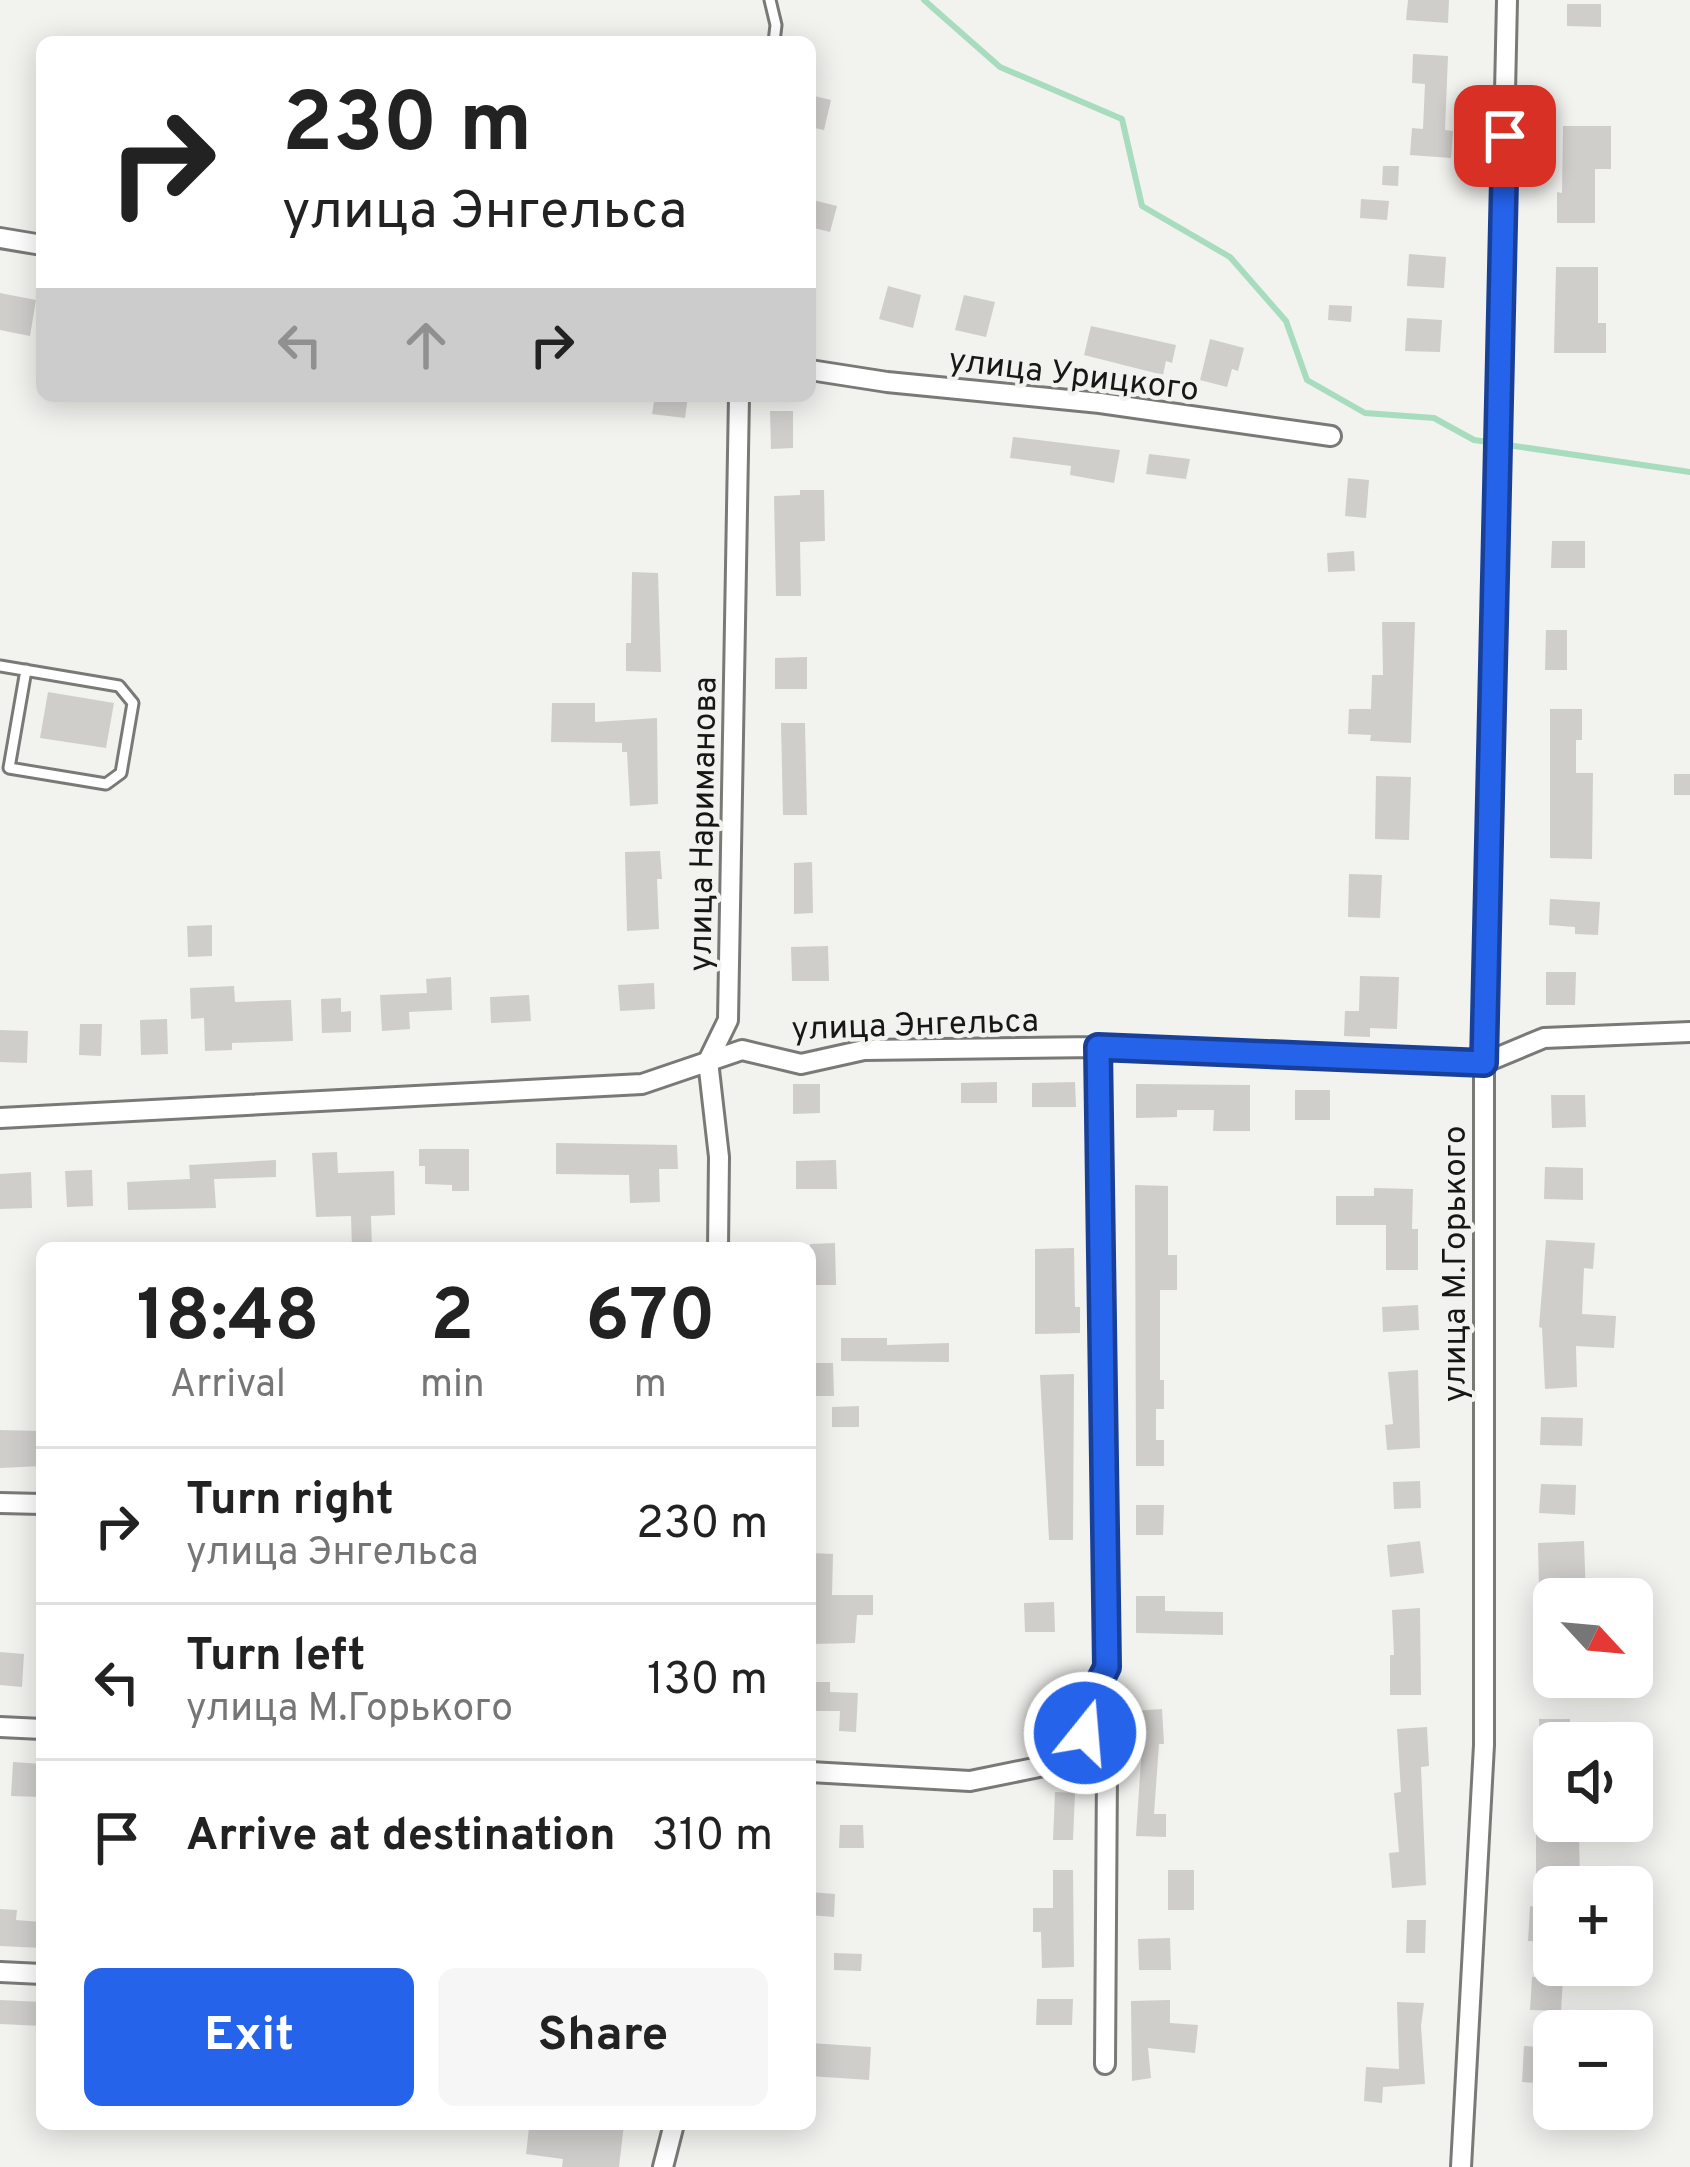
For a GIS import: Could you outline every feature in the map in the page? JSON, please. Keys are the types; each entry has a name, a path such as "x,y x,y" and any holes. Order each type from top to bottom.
{"street":[{"name":"улица М.Горького","path":"1461,2167 1484,1745 1484,1063 1507,0"},
{"path":"0,238 36,244"},
{"name":"улица Урицкого","path":"816,371 1100,403 1331,436"},
{"name":"улица Нариманова","path":"718,1242 719,1157 708,1060 728,1020 739,402"},
{"name":"улица Энгельса","path":"0,1118 642,1084 742,1050 801,1064 864,1050 1098,1047 1484,1063 1544,1038 1690,1032"},
{"path":"1083,1758 1086,1708 1107,1667 1098,1047"},
{"path":"0,1503 36,1504"},
{"path":"0,1727 36,1729"},
{"path":"816,1772 970,1781 1083,1758 1108,1771 1105,2063"},
{"path":"0,1972 36,1973"},
{"path":"664,2167 673,2130"}],"lane":[{"path":"770,0 774,36"},
{"path":"0,666 26,670 119,686 133,703 121,773 106,784 9,768 26,670"},
{"path":"1107,1667 1112,1709 1108,1771"}],"building":[{"path":"1408,0 1449,0 1448,23 1406,20"},
{"path":"1567,4 1601,4 1601,27 1567,26"},
{"path":"1413,54 1448,56 1445,130 1453,131 1451,158 1410,155 1412,128 1423,129 1425,84 1412,83"},
{"path":"816,96 831,100 824,130 816,128"},
{"path":"1563,126 1611,126 1611,169 1595,169 1595,223 1557,223"},
{"path":"1383,166 1399,166 1398,186 1382,185"},
{"path":"1361,199 1389,201 1387,220 1360,218"},
{"path":"816,201 837,206 830,232 816,228"},
{"path":"1409,254 1446,257 1444,288 1407,286"},
{"path":"1556,267 1598,267 1598,323 1606,323 1606,353 1554,353"},
{"path":"888,286 921,295 913,328 879,319"},
{"path":"0,293 36,300 30,336 0,330"},
{"path":"964,295 995,302 986,337 955,330"},
{"path":"1329,305 1352,306 1351,322 1328,320"},
{"path":"1407,318 1442,320 1440,352 1405,351"},
{"path":"1091,326 1176,345 1172,363 1166,361 1163,375 1084,355"},
{"path":"1210,339 1244,348 1238,371 1232,369 1227,387 1200,380"},
{"path":"654,402 687,402 685,418 652,414"},
{"path":"770,411 793,411 793,448 771,449"},
{"path":"1013,437 1120,450 1114,483 1070,475 1071,466 1010,458"},
{"path":"1149,454 1190,459 1186,479 1146,474"},
{"path":"1348,478 1369,480 1366,518 1345,516"},
{"path":"800,490 824,490 825,541 800,542 801,596 776,596 774,496 800,495"},
{"path":"1552,541 1585,541 1585,568 1551,568"},
{"path":"1354,551 1355,571 1328,572 1327,553"},
{"path":"632,572 658,573 661,672 626,671"},
{"path":"1382,622 1415,622 1411,743 1370,741 1371,735 1348,734 1349,709 1371,709 1372,675 1383,675"},
{"path":"1546,630 1567,630 1567,670 1545,670"},
{"path":"807,657 807,689 775,689 775,658"},
{"path":"48,692 114,703 106,748 40,738"},
{"path":"552,703 595,703 595,722 657,718 658,804 630,806 627,752 622,752 622,743 551,742"},
{"path":"1550,709 1582,709 1576,773 1593,773 1592,859 1550,858"},
{"path":"781,723 805,723 807,815 783,815"},
{"path":"1674,774 1690,774 1690,795 1674,795"},
{"path":"1376,776 1411,777 1409,840 1375,839"},
{"path":"660,851 659,929 627,931 625,852"},
{"path":"812,862 813,913 794,914 794,863"},
{"path":"1349,874 1382,875 1380,918 1348,917"},
{"path":"1550,899 1600,902 1598,935 1575,934 1575,927 1549,925"},
{"path":"212,925 212,956 188,957 187,926"},
{"path":"828,946 829,981 792,981 791,947"},
{"path":"1546,972 1576,972 1575,1005 1546,1005"},
{"path":"1360,976 1399,977 1397,1029 1370,1028 1370,1037 1344,1036 1345,1011 1359,1011"},
{"path":"451,977 452,1010 409,1012 410,1029 382,1031 380,995 427,993 426,979"},
{"path":"654,983 655,1009 620,1011 618,985"},
{"path":"234,986 235,1002 291,1000 293,1041 232,1043 232,1050 205,1051 204,1018 191,1019 190,988"},
{"path":"529,995 531,1021 491,1023 490,997"},
{"path":"341,998 341,1012 351,1011 351,1032 322,1033 321,999"},
{"path":"167,1019 168,1054 141,1055 140,1020"},
{"path":"80,1024 102,1024 101,1056 79,1055"},
{"path":"0,1030 28,1031 27,1063 0,1062"},
{"path":"997,1082 997,1103 961,1103 961,1083"},
{"path":"1075,1082 1076,1107 1032,1107 1032,1083"},
{"path":"793,1084 820,1084 820,1113 793,1114"},
{"path":"1136,1084 1250,1085 1250,1131 1213,1131 1214,1110 1177,1110 1177,1117 1136,1118"},
{"path":"1295,1090 1330,1090 1330,1120 1295,1120"},
{"path":"1551,1095 1585,1095 1586,1127 1552,1128"},
{"path":"556,1143 677,1145 678,1169 659,1169 660,1202 630,1203 629,1175 556,1174"},
{"path":"419,1149 469,1149 469,1191 425,1184"},
{"path":"337,1152 338,1173 394,1171 395,1215 371,1216 372,1242 352,1242 351,1216 316,1217 312,1153"},
{"path":"276,1160 276,1177 214,1179 216,1208 128,1210 127,1182 190,1179 189,1165"},
{"path":"836,1160 837,1189 796,1189 796,1161"},
{"path":"1545,1167 1583,1168 1583,1200 1544,1199"},
{"path":"92,1170 93,1206 67,1207 65,1171"},
{"path":"31,1172 32,1208 0,1209 0,1174"},
{"path":"1135,1185 1168,1186 1168,1255 1177,1255 1177,1290 1160,1290 1164,1409 1156,1409 1156,1440 1164,1440 1164,1466 1136,1466"},
{"path":"1374,1188 1413,1189 1418,1270 1386,1270 1386,1225 1336,1225 1336,1196 1374,1196"},
{"path":"1546,1240 1595,1243 1593,1269 1584,1268 1582,1314 1616,1316 1614,1348 1576,1346 1577,1387 1545,1389 1539,1327"},
{"path":"835,1243 836,1285 816,1285 816,1244"},
{"path":"1074,1248 1080,1333 1035,1334 1035,1249"},
{"path":"1418,1305 1419,1330 1383,1332 1382,1307"},
{"path":"841,1338 887,1338 887,1345 949,1343 949,1362 841,1361"},
{"path":"816,1363 833,1363 834,1396 816,1396"},
{"path":"1418,1370 1420,1448 1387,1450 1385,1425 1393,1424 1388,1372"},
{"path":"1074,1374 1073,1540 1049,1540 1040,1375"},
{"path":"859,1406 859,1427 832,1427 832,1407"},
{"path":"1541,1417 1583,1418 1582,1446 1540,1445"},
{"path":"0,1430 36,1431 36,1466 0,1468"},
{"path":"1420,1481 1421,1508 1394,1509 1393,1482"},
{"path":"1541,1484 1576,1485 1575,1515 1539,1513"},
{"path":"1136,1505 1164,1505 1163,1535 1136,1535"},
{"path":"1420,1541 1424,1573 1390,1577 1387,1545"},
{"path":"1584,1541 1585,1578 1539,1578 1538,1543"},
{"path":"816,1553 833,1554 832,1595 873,1595 873,1615 857,1615 855,1643 816,1644"},
{"path":"1136,1596 1165,1596 1165,1611 1223,1612 1223,1635 1136,1633"},
{"path":"1054,1602 1055,1632 1025,1632 1024,1603"},
{"path":"1420,1608 1421,1695 1390,1695 1392,1610"},
{"path":"0,1652 24,1654 22,1687 0,1685"},
{"path":"816,1682 830,1682 830,1692 858,1693 856,1732 839,1731 840,1711 816,1711"},
{"path":"1162,1709 1164,1744 1159,1744 1154,1814 1166,1814 1166,1837 1136,1836 1142,1745 1135,1746 1133,1711"},
{"path":"1539,1719 1570,1719 1570,1722"},
{"path":"1427,1727 1429,1766 1421,1767 1426,1885 1392,1888 1389,1853 1399,1852 1394,1793 1401,1792 1397,1729"},
{"path":"13,1762 36,1764 36,1797 11,1796"},
{"path":"1055,1792 1075,1793 1073,1840 1053,1840"},
{"path":"840,1825 863,1825 864,1848 839,1848"},
{"path":"1536,1842 1579,1842 1580,1866 1536,1866"},
{"path":"1053,1870 1073,1870 1074,1967 1042,1968 1041,1932 1033,1932 1033,1908 1053,1908"},
{"path":"1168,1870 1194,1870 1194,1910 1168,1910"},
{"path":"816,1892 835,1894 834,1917 816,1916"},
{"path":"1533,1906 1533,1941 1528,1941"},
{"path":"0,1909 17,1910 16,1920 36,1922 36,1948 0,1946"},
{"path":"1407,1920 1426,1920 1425,1953 1406,1953"},
{"path":"1170,1938 1171,1970 1139,1970 1138,1939"},
{"path":"834,1953 862,1954 861,1971 834,1970"},
{"path":"1532,1977 1533,1986 1563,1986 1561,2010 1530,2010"},
{"path":"1037,1999 1073,1999 1072,2025 1036,2025"},
{"path":"0,2000 36,2002 36,2026 0,2024"},
{"path":"1170,2000 1170,2023 1198,2025 1195,2053 1148,2048 1151,2078 1132,2081 1131,2001"},
{"path":"1397,2002 1424,2003 1425,2084 1383,2087 1382,2103 1364,2101 1366,2067 1399,2069"},
{"path":"816,2043 871,2047 869,2080 816,2076"},
{"path":"1524,2046 1533,2047 1533,2083 1522,2082"},
{"path":"529,2130 623,2130 619,2167 562,2167 563,2159 526,2154"}],"waterway":[{"path":"924,0 1000,67 1122,119 1142,206 1230,257 1286,321 1307,380 1365,413 1434,418 1474,440 1690,472"}],"route":[{"path":"1085,1733 1086,1708 1107,1667 1098,1047 1484,1063 1505,136"}]}
